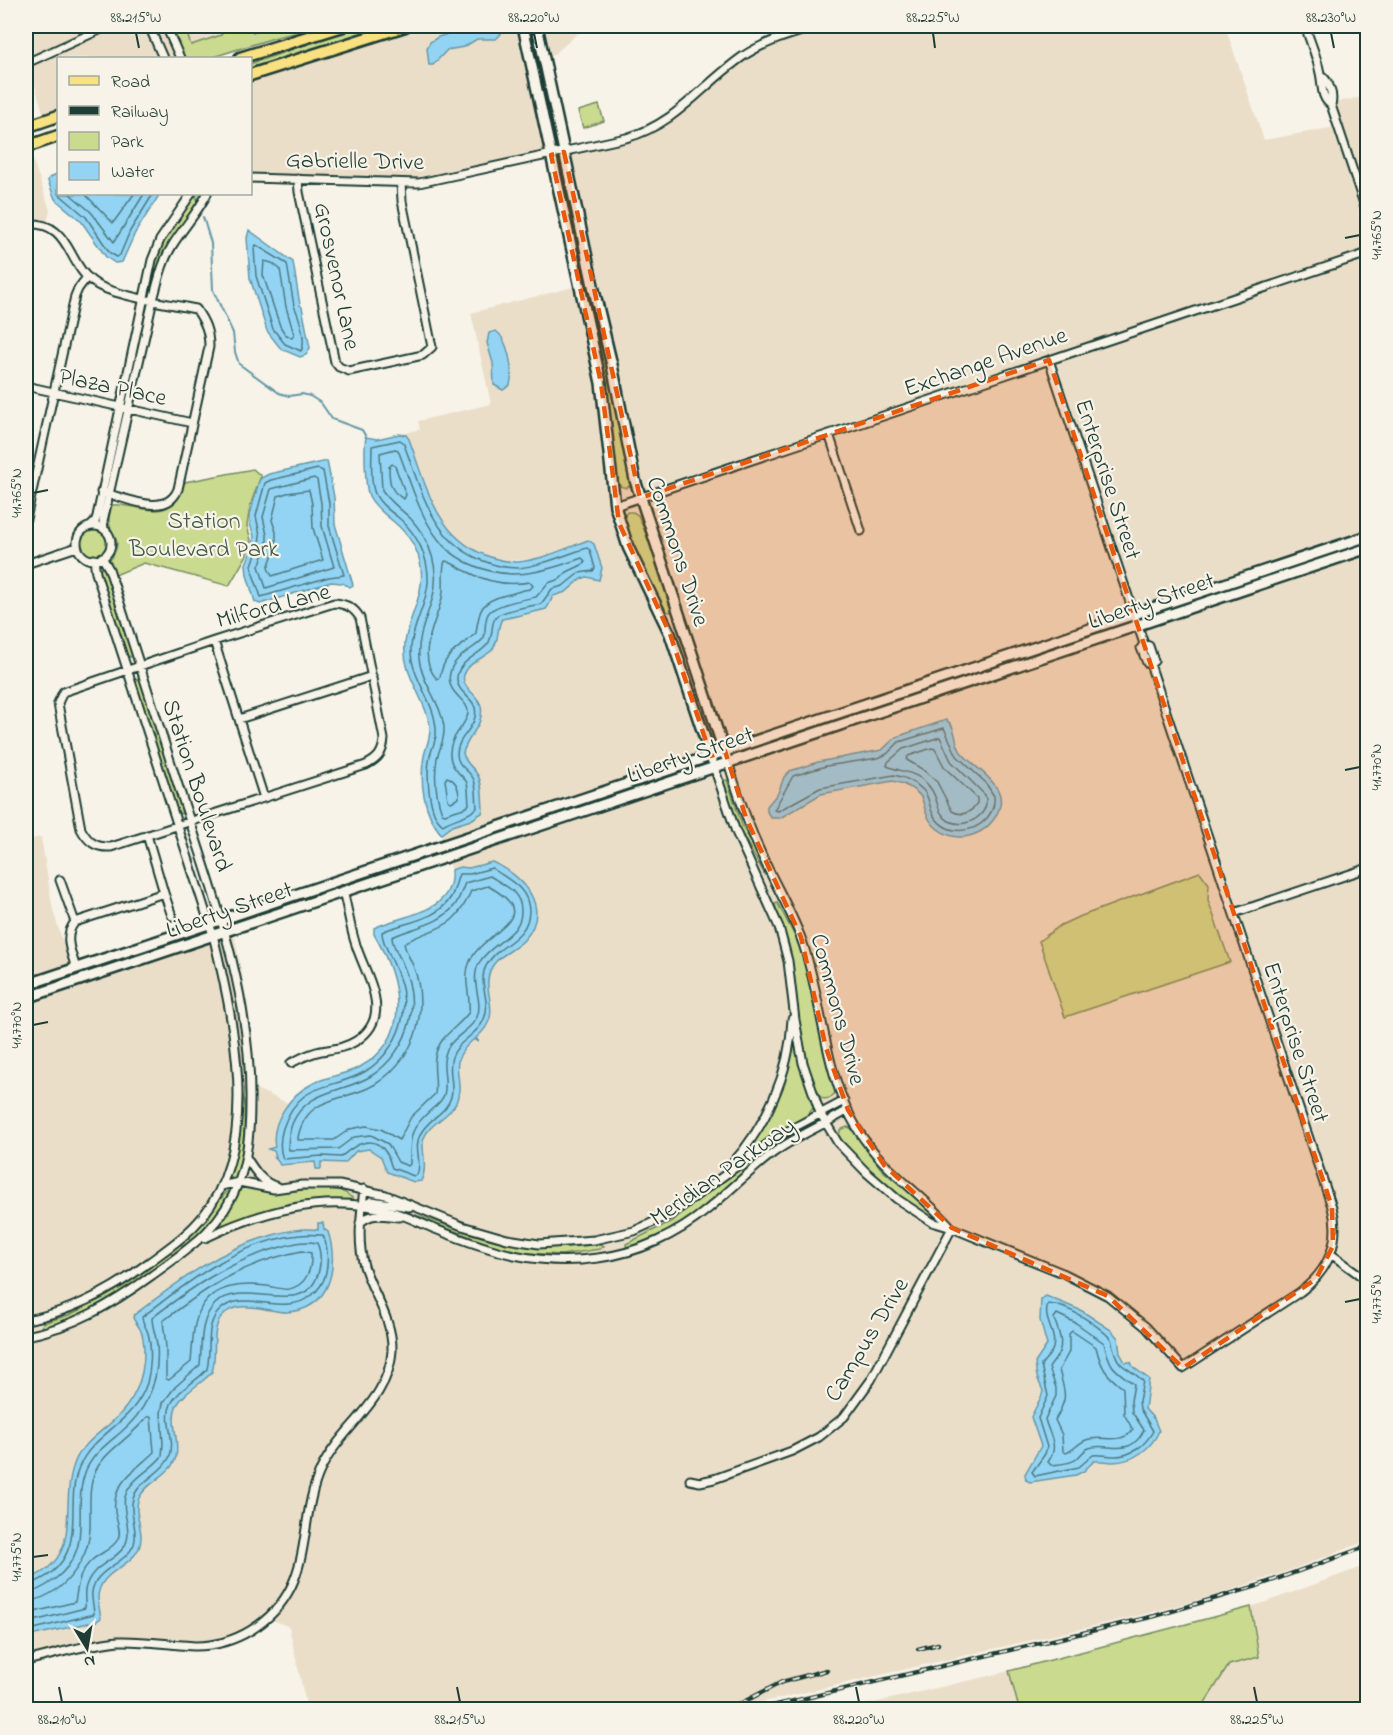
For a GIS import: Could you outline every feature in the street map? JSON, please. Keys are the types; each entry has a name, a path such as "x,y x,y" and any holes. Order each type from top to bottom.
{"main road":[{"path":"243,57 343,26"},
{"path":"252,74 405,26"},
{"path":"26,127 57,116"},
{"path":"26,147 57,136"}],"street":[{"path":"31,61 108,26"},
{"path":"149,26 163,57"},
{"path":"166,26 180,57"},
{"name":"Commons Drive","path":"523,26 601,383 615,506 628,548 670,634 745,853 779,927 784,945 799,1045 809,1084 820,1113 838,1143 852,1159 897,1199 932,1222 952,1228"},
{"name":"Commons Drive","path":"537,26 640,498 754,838 801,937 826,1048 844,1101 865,1140 884,1165 938,1212 952,1228"},
{"name":"Gabrielle Drive","path":"252,178 431,182 626,138 649,130 670,118 749,52 776,39 818,26"},
{"path":"1305,26 1321,75 1325,78 1331,93 1331,105 1368,216"},
{"name":"Grosvenor Lane","path":"298,179 334,362 339,367 350,371 423,356 432,346 401,195 401,183"},
{"path":"124,408 141,353 156,248 190,195"},
{"path":"105,493 103,521 110,543 107,553 94,559 83,556 77,547 80,534 95,522 105,493 124,408 133,351 149,299 171,247 198,211 206,195"},
{"path":"26,224 44,225 56,231 65,241 87,277 101,287 196,309 209,333 209,347 178,489 169,502 159,506 105,493"},
{"name":"Exchange Avenue","path":"615,506 1368,253"},
{"path":"26,519 75,296 87,277"},
{"path":"133,351 141,353"},
{"name":"Enterprise Street","path":"952,1228 1065,1274 1108,1296 1146,1327 1183,1368 1308,1286 1323,1269 1331,1254 1336,1226 1332,1207 1234,913 1150,664 1147,663 1142,648 1144,644 1049,360"},
{"name":"Plaza Place","path":"26,386 192,423"},
{"path":"829,434 861,531"},
{"path":"91,526 104,530"},
{"name":"Liberty Street","path":"26,985 1368,536"},
{"path":"26,564 77,547"},
{"name":"Liberty Street","path":"26,998 1368,548"},
{"name":"Station Boulevard","path":"102,557 109,569 225,931 249,1058 250,1114 246,1157"},
{"name":"Station Boulevard","path":"94,559 176,826 213,935 228,1002 238,1074 233,1150 221,1186"},
{"name":"Milford Lane","path":"329,604 342,604 353,609 360,618 384,739 384,749 380,756 366,765 111,847 92,844 81,829 58,703 63,692 69,689 139,665 329,604"},
{"path":"214,641 264,798"},
{"path":"239,719 372,676"},
{"path":"147,835 172,916"},
{"path":"1234,913 1368,868"},
{"path":"60,880 75,922"},
{"path":"291,1064 311,1054 347,1046 365,1034 373,1019 375,993 356,944 343,891"},
{"path":"76,968 68,937 69,929 75,922 164,892"},
{"path":"717,1179 743,1150 772,1101 784,1069 789,1046 792,996"},
{"name":"Meridian Parkway","path":"221,1186 239,1182 267,1188 317,1184 364,1189 386,1195 492,1236 539,1244 575,1243 612,1237 658,1221 696,1197 717,1179 780,1136 844,1101"},
{"name":"Meridian Parkway","path":"197,1242 256,1216 301,1207 362,1206 392,1211 515,1257 564,1261 617,1255 658,1241 689,1224 777,1150 848,1110"},
{"path":"246,1157 260,1177 272,1185 283,1188"},
{"name":"Meridian Parkway","path":"26,1336 90,1316 126,1294 197,1242 218,1221 239,1182 246,1157"},
{"path":"26,1320 69,1308 120,1284 188,1233 211,1205 221,1186"},
{"path":"26,1661 112,1642 145,1641 194,1646 221,1643 252,1630 278,1608 291,1588 298,1569 308,1506 318,1476 331,1451 376,1398 386,1379 390,1364 392,1349 390,1327 362,1257 359,1236 364,1189"},
{"name":"Meridian Parkway","path":"362,1206 372,1202 413,1207"},
{"name":"Meridian Parkway","path":"326,1206 349,1209 357,1215 360,1223 368,1216 374,1215 406,1218"},
{"name":"Campus Drive","path":"690,1480 700,1482 714,1479 802,1447 824,1434 844,1417 871,1380 952,1228"},
{"path":"1331,1254 1368,1281"}],"highlighted area":[{"path":"564,152 640,498 1049,360 1332,1207 1333,1246 1316,1279 1183,1368 1108,1296 952,1228 884,1165 848,1110 826,1048 801,937 746,818 725,751 711,756 670,634 619,523 601,383 551,155"}],"shaded area":[{"path":"26,26 324,26 277,37 213,57 57,57 57,111 44,116 26,56"},
{"path":"430,26 518,26 522,54 548,157 398,185 252,178 252,79 381,38"},
{"path":"541,26 602,26 577,34 550,58"},
{"path":"823,26 1225,26 1264,140 1336,127 1328,104 1367,96 1367,1541 1283,1573 1216,1595 1146,1614 733,1709 307,1709 289,1627 273,1620 236,1644 211,1650 125,1646 82,1653 26,1667 26,1557 28,1555 26,1543 26,840 41,837 53,910 73,976 232,923 248,1006 256,1089 297,1107 374,1076 464,912 441,834 452,826 471,820 482,813 476,772 467,763 463,753 473,731 477,696 466,686 463,677 469,667 495,645 502,619 548,607 556,593 566,592 581,579 596,580 602,568 594,544 574,546 533,559 506,561 478,552 460,542 447,529 433,503 409,439 403,434 420,429 418,421 491,404 471,313 577,286 597,380 616,368 568,152 654,129 736,63 778,40"},
{"path":"30,151 50,210 47,223 26,220 26,152"},
{"path":"1367,1565 1367,1709 843,1710 1001,1673 1213,1619"}],"green space":[{"path":"170,26 198,26 186,31 191,45 221,35 228,26 246,26 247,29 252,27 253,32 278,26 324,26 277,37 213,57 184,57"},
{"path":"360,26 388,26 252,70 252,63"},
{"path":"526,26 531,26 558,138 556,139 542,92"},
{"path":"599,105 604,121 583,128 578,111"},
{"path":"194,195 202,195 153,290 150,291 157,254 164,239"},
{"path":"591,308 607,361 632,481 631,485 626,488 618,483 608,404 588,309"},
{"name":"Station Boulevard Park","path":"253,469 261,476 250,506 247,526 251,540 247,555 229,586 144,563 115,575 110,560 117,547 109,519 112,505 162,509 170,506 176,500 185,482"},
{"path":"627,512 638,515 656,558 673,608 671,612 666,611 636,556 623,518"},
{"path":"94,530 103,534 107,543 103,552 94,556 85,552 81,543 85,534"},
{"path":"1367,539 1367,545 1153,616 1215,590"},
{"path":"103,567 106,570 133,655 130,657 127,655 100,574"},
{"path":"1116,623 1116,625 1052,650 738,755 813,725"},
{"path":"138,678 141,679 182,809 181,814 177,812 135,683"},
{"path":"705,762 630,792 238,923 374,872"},
{"path":"727,780 742,825 767,873 765,875 737,825 723,783"},
{"path":"1200,872 1209,884 1208,900 1230,962 1065,1017 1039,941 1061,925 1076,918"},
{"path":"777,902 802,950 823,1047 835,1086 835,1093 830,1098 824,1099 817,1095 809,1068 799,1023 793,965 789,945 775,905"},
{"path":"794,1047 796,1047 813,1108 808,1115 752,1149 777,1100"},
{"path":"242,1092 244,1136 234,1179 229,1177 238,1142"},
{"path":"812,1123 811,1127 766,1154 678,1227 642,1245 626,1246 672,1221 728,1176 777,1141"},
{"path":"851,1128 882,1170 936,1217 932,1218 906,1201 848,1150 839,1138 840,1130"},
{"path":"245,1185 272,1193 329,1188 349,1195 357,1203 274,1209 218,1228 241,1187"},
{"path":"229,1189 231,1190 226,1200 210,1224 194,1240 153,1271 102,1304 58,1325 42,1327 43,1323 69,1315 134,1279 187,1238"},
{"path":"370,1204 400,1210 499,1242 542,1247 600,1244 604,1246 600,1249 561,1255 512,1252 411,1215"},
{"path":"1251,1607 1259,1657 1229,1665 1201,1709 1019,1709 1009,1671"}],"water":[{"path":"475,26 496,26 501,34 496,39 477,39 464,47 447,50 433,65 429,65 427,48 430,42 438,37"},
{"path":"57,174 57,195 159,195 135,233 122,262 115,263 106,257 81,221 55,199 49,178"},
{"path":"249,230 293,262 310,348 306,355 300,357 281,349 267,331 250,278 247,238"},
{"path":"496,331 507,348 510,364 510,385 503,390 494,385 493,363 487,343 489,333"},
{"path":"399,434 406,435 409,439 428,491 444,522 468,546 493,558 517,562 544,557 588,540 594,544 602,568 599,580 587,577 581,579 566,592 553,596 546,609 502,619 492,650 466,671 463,679 480,702 482,713 463,753 479,778 483,809 482,813 471,820 452,826 441,834 430,817 424,797 422,777 424,756 430,735 429,721 409,673 405,654 407,633 421,587 420,561 408,537 371,500 367,484 366,437 377,439"},
{"path":"327,461 334,497 335,524 353,585 350,587 342,583 331,582 260,604 255,602 246,564 253,546 254,536 250,515 259,481 269,474"},
{"path":"946,720 954,730 961,752 992,781 997,789 1000,808 985,829 964,837 942,832 930,820 918,794 901,783 893,781 821,794 780,818 771,818 767,812 767,806 778,793 784,777 790,771 818,762 882,750 896,737"},
{"path":"492,862 514,875 523,884 535,905 536,916 524,940 500,957 490,971 488,988 491,1012 489,1020 485,1029 476,1038 479,1042 474,1039 460,1056 459,1094 456,1103 428,1130 425,1136 423,1142 424,1171 421,1181 414,1182 387,1172 381,1157 369,1149 356,1151 345,1163 321,1162 321,1169 316,1169 315,1162 280,1165 274,1157 276,1156 274,1151 268,1149 275,1147 274,1138 279,1119 290,1102 312,1084 360,1067 377,1054 389,1040 395,1023 397,1005 395,987 383,951 374,934 374,928 436,904 445,896 450,885 451,870"},
{"path":"318,1223 323,1223 324,1229 328,1232 332,1258 328,1284 314,1303 302,1309 287,1312 238,1307 224,1314 219,1320 215,1334 212,1372 183,1397 176,1407 174,1419 176,1457 169,1469 147,1487 139,1498 137,1510 141,1542 130,1560 106,1578 102,1584 98,1597 101,1618 97,1621 26,1637 26,1580 45,1570 57,1558 64,1544 68,1494 76,1459 88,1443 128,1405 137,1389 144,1362 144,1343 133,1318 134,1315 200,1268 235,1249 284,1232 301,1229 318,1230"},
{"path":"1046,1296 1082,1311 1111,1330 1118,1338 1120,1353 1125,1362 1131,1362 1133,1367 1149,1379 1145,1409 1154,1419 1159,1431 1146,1449 1128,1460 1094,1461 1076,1475 1030,1482 1026,1480 1025,1474 1041,1446 1031,1417 1043,1391 1037,1377 1035,1363 1047,1345 1040,1320 1041,1299"}],"waterway":[{"path":"196,195 199,202"},
{"path":"203,217 211,243 213,290 233,333 239,364 279,393 289,396 302,394 310,396 321,403 332,419 362,430 366,437"}],"railway":[{"path":"755,1710 1155,1616 1257,1586 1368,1546"},
{"path":"918,1649 938,1644"},
{"path":"728,1710 782,1682 827,1670"}]}
